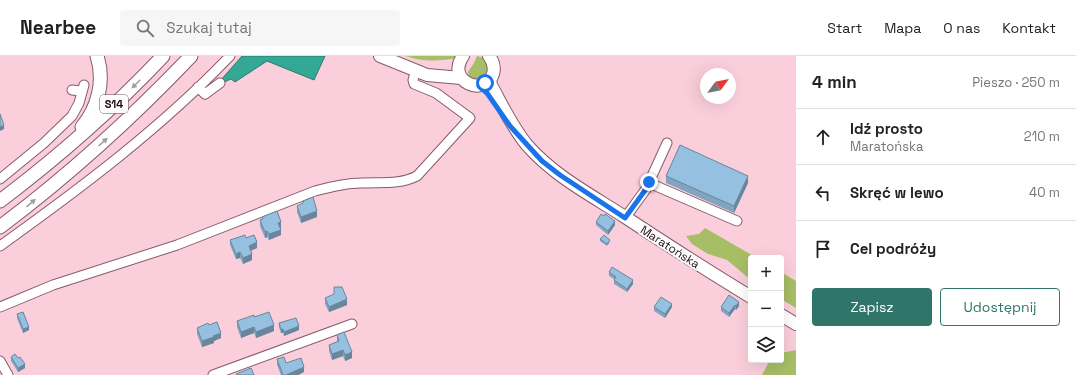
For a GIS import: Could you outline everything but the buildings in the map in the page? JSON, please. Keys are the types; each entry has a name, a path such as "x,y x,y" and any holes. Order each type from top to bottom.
{"highway":[{"path":"63,150 84,124 94,108 99,93 101,80 97,56"},
{"name":"S14","path":"0,201 98,120 163,56"},
{"name":"S14","path":"0,227 101,144 155,94 191,56"}],"main road":[{"path":"380,56 432,76 461,78"},
{"path":"461,60 458,69 461,78 470,85 485,82 494,70 489,56"},
{"path":"416,70 450,70 461,60"},
{"name":"Maratońska","path":"485,82 487,93 510,126 534,153 560,175 694,263 748,295"},
{"path":"784,317 796,324"}],"street":[{"path":"0,246 74,193 174,111 230,56"},
{"path":"0,307 53,285 177,245 315,191 335,186 360,183 393,183 409,180 416,176 470,118 436,93 414,84 416,70"},
{"path":"198,87 204,94 220,83"},
{"path":"0,179 44,143 72,116 79,103 83,88 72,90"},
{"path":"625,218 646,189 667,143"},
{"path":"649,182 736,221"},
{"path":"213,375 352,324"},
{"path":"0,361 8,375"}],"shaded area":[{"path":"242,56 325,56 314,80 267,61 235,82 231,79 222,83 220,81"},
{"path":"406,56 457,56 457,58 431,60"},
{"path":"477,56 484,58 489,68 486,77 477,81 469,76 468,72"},
{"path":"705,228 752,255 748,255 748,278 727,260 708,254 692,244 686,236 699,234"},
{"path":"784,274 796,281 796,308 784,301"},
{"path":"796,350 796,375 762,375 768,363 784,363 784,352"}],"route":[{"path":"485,83 479,86 487,93 510,126 542,161 581,190 625,218 646,189 649,182"}]}
